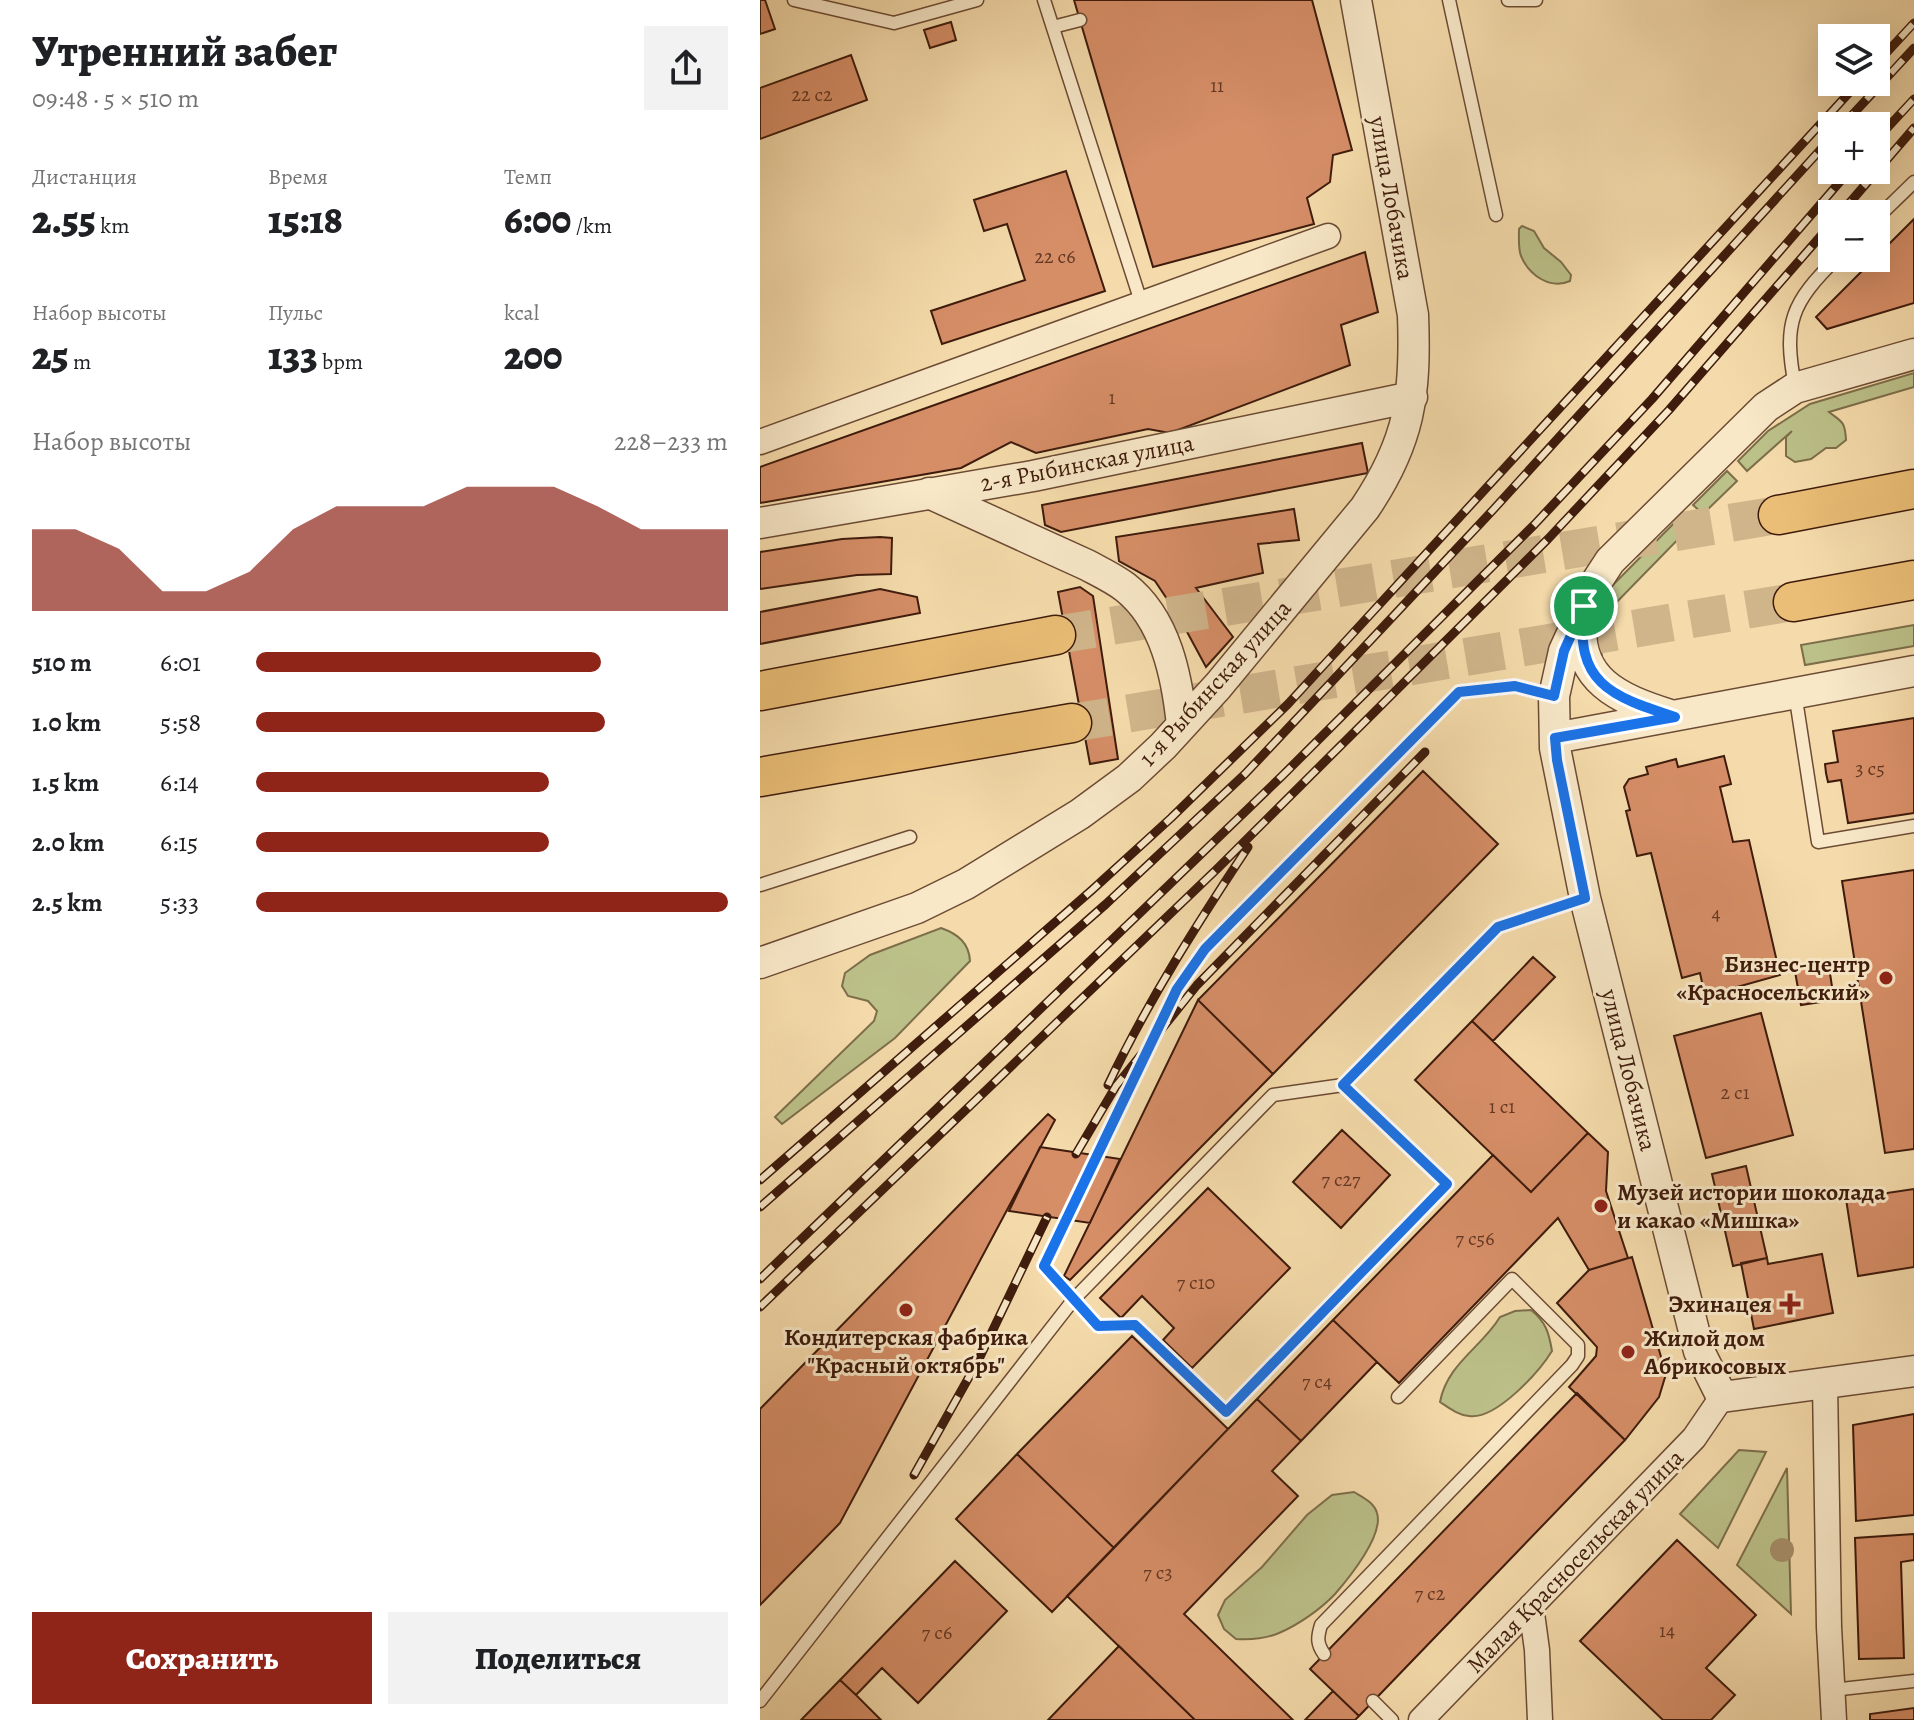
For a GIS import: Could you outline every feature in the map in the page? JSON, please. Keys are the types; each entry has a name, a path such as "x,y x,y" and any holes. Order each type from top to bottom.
{"main road":[{"path":"1778,515 1914,489"},
{"path":"1793,602 1914,580"},
{"path":"760,691 1056,635"},
{"path":"760,777 1072,723"}],"street":[{"name":"улица Лобачика","path":"1356,0 1413,315 1415,365 1412,397"},
{"path":"760,442 1328,236"},
{"name":"улица Лобачика","path":"1722,1397 1699,1351 1585,898 1557,760 1554,696 1564,651 1584,606 1610,561 1766,407 1795,388 1914,354"},
{"name":"2-я Рыбинская улица","path":"760,523 1033,476 1412,397"},
{"name":"1-я Рыбинская улица","path":"760,963 917,908 966,884 1092,805 1129,778 1218,686 1365,508 1395,454 1407,424 1412,397"},
{"path":"929,493 1087,565 1137,597 1163,639 1179,694 1182,725"},
{"path":"1584,606 1580,635 1584,658 1591,671 1609,689 1632,703 1675,717"},
{"path":"1555,738 1914,671"},
{"path":"1722,1397 1914,1371"},
{"path":"1825,1383 1829,1627 1834,1720"},
{"name":"Малая Красносельская улица","path":"1421,1720 1694,1438 1722,1397"},
{"path":"1531,1606 1537,1650 1540,1720"}],"lane":[{"path":"794,0 894,23 977,0"},
{"path":"1044,0 1142,306"},
{"path":"1449,0 1496,215"},
{"path":"1508,0 1536,0"},
{"path":"1053,27 1080,20"},
{"path":"1890,205 1914,182"},
{"path":"1795,388 1789,344 1795,309 1822,272"},
{"path":"1343,1085 1447,1184 1226,1412 1135,1325 1098,1326 1044,1266 1171,1001 1205,949 1459,692 1515,686 1554,696"},
{"path":"1795,693 1818,842 1914,826"},
{"path":"760,885 910,837"},
{"path":"760,1701 1074,1299 1273,1095 1343,1085 1498,927 1585,898"},
{"path":"1324,1654 1318,1645 1321,1625 1572,1365 1578,1356 1578,1345 1512,1279 1398,1397"},
{"path":"1832,1690 1914,1681"},
{"path":"1373,1701 1392,1720"}],"green space":[{"path":"1522,226 1534,231 1544,248 1571,275 1570,281 1548,282 1529,269 1519,250 1519,229"},
{"path":"1914,373 1914,387 1829,412 1840,420 1845,429 1846,440 1836,448 1826,448 1811,459 1795,462 1786,456 1786,437 1792,431 1747,471 1738,461 1768,431 1810,404"},
{"path":"1727,471 1737,481 1703,514 1693,505"},
{"path":"1683,514 1693,524 1605,614 1599,634 1603,664 1591,630 1602,596"},
{"path":"1914,625 1914,646 1805,665 1801,645"},
{"path":"941,928 962,940 970,961 895,1038 782,1124 775,1117 874,1021 877,1011 868,1001 848,996 842,986 845,973 870,955"},
{"path":"1531,1310 1546,1328 1552,1351 1527,1382 1504,1403 1480,1415 1461,1414 1440,1402 1457,1366 1500,1317 1515,1311"},
{"path":"1739,1450 1766,1452 1718,1548 1680,1514"},
{"path":"1787,1468 1791,1614 1737,1565"},
{"path":"1354,1492 1373,1506 1378,1522 1364,1556 1335,1594 1309,1616 1274,1635 1236,1639 1224,1629 1218,1615 1225,1600 1262,1567 1307,1515 1332,1495"}],"building":[{"path":"760,0 765,0 775,29 760,34"},
{"path":"1074,0 1312,0 1352,150 1333,155 1330,182 1307,198 1314,224 1153,267"},
{"path":"951,22 956,40 930,48 924,30"},
{"path":"851,55 867,100 760,139 760,88"},
{"path":"1066,171 1105,291 942,344 931,311 1025,280 1007,224 984,231 974,200"},
{"path":"1914,219 1914,303 1827,329 1816,317 1861,272 1890,272 1890,243"},
{"path":"1365,252 1378,312 1341,325 1350,365 1170,433 1148,429 1036,453 1011,442 961,468 760,503 760,467"},
{"path":"1362,443 1368,473 1061,532 1045,525 1042,505"},
{"path":"1294,509 1299,540 1258,544 1263,573 1196,588 1233,637 1206,667 1155,581 1119,561 1116,537"},
{"path":"892,538 891,574 857,575 760,589 760,552 842,539"},
{"path":"1080,587 1093,596 1118,759 1090,764 1058,592"},
{"path":"880,589 917,597 920,613 760,644 760,612"},
{"path":"1914,718 1914,813 1848,823 1841,780 1828,782 1826,773 1825,764 1838,762 1833,731"},
{"path":"1724,756 1731,784 1720,787 1733,842 1749,840 1780,975 1705,996 1700,973 1682,978 1651,853 1637,856 1626,811 1630,810 1624,787 1629,779 1648,774 1646,767 1676,759 1678,767"},
{"path":"1423,771 1498,844 1273,1074 1198,1000"},
{"name":"Бизнес-центр «Красносельский»","path":"1914,870 1914,1149 1885,1153 1842,881"},
{"path":"1533,957 1555,977 1493,1041 1472,1021"},
{"path":"1828,960 1834,1000 1801,1005 1794,966"},
{"name":"Кондитерская фабрика \"Красный октябрь\"","path":"1198,1000 1273,1074 1070,1280 1064,1276"},
{"path":"1761,1013 1793,1135 1706,1158 1674,1036"},
{"path":"1472,1021 1588,1133 1531,1192 1415,1080"},
{"name":"Кондитерская фабрика \"Красный октябрь\"","path":"1048,1114 1055,1120 840,1523 760,1605 760,1409"},
{"path":"1342,1130 1390,1175 1341,1228 1293,1182"},
{"path":"1588,1133 1608,1152 1606,1191 1628,1258 1589,1270 1558,1218 1399,1383 1333,1320 1493,1155 1531,1192"},
{"path":"1040,1147 1120,1159 1090,1223 1009,1211"},
{"path":"1746,1166 1767,1258 1733,1266 1712,1174"},
{"path":"1208,1188 1290,1268 1192,1368 1163,1340 1174,1328 1142,1296 1121,1318 1100,1298"},
{"path":"1914,1189 1914,1267 1858,1276 1846,1199"},
{"path":"1822,1254 1833,1313 1754,1329 1741,1263 1767,1258 1768,1264"},
{"name":"Жилой дом Абрикосовых","path":"1632,1257 1666,1374 1659,1397 1625,1440 1569,1387 1596,1356 1597,1347 1557,1303 1589,1270"},
{"path":"1333,1320 1377,1362 1301,1441 1257,1399"},
{"path":"1132,1336 1228,1429 1114,1548 1017,1454"},
{"path":"1577,1393 1625,1440 1359,1716 1310,1669"},
{"path":"1257,1399 1301,1441 1272,1471 1298,1496 1184,1614 1293,1720 1195,1720 1067,1596"},
{"path":"1914,1414 1914,1515 1856,1521 1853,1425"},
{"path":"1017,1454 1114,1548 1052,1612 956,1519"},
{"path":"1914,1534 1914,1560 1901,1562 1904,1658 1859,1659 1855,1538"},
{"path":"1677,1540 1756,1615 1706,1668 1735,1695 1711,1720 1663,1720 1580,1641"},
{"path":"955,1561 1007,1611 918,1703 882,1668 856,1695 840,1680"},
{"path":"1119,1646 1195,1720 1048,1720"},
{"path":"840,1680 856,1695 881,1720 801,1720"},
{"path":"1333,1691 1359,1716 1355,1720 1305,1720"},
{"path":"1914,1708 1914,1720 1870,1720 1870,1714"}],"tunnel":[{"path":"1056,635 1778,515"},
{"path":"1072,723 1793,602"}],"railway":[{"path":"1890,49 1914,23"},
{"path":"1855,112 1914,48"},
{"path":"760,1180 1092,890 1288,704 1846,96"},
{"path":"1890,125 1914,99"},
{"path":"1852,200 1914,128"},
{"path":"760,1207 1106,904 1245,774 1492,511 1818,152"},
{"path":"760,1279 1282,776 1534,525 1652,399 1838,184"},
{"path":"760,1307 1218,868 1548,539 1669,410 1818,239"},
{"path":"1076,1154 1116,1086 1197,985 1425,752"},
{"path":"1108,1085 1174,963 1248,847"},
{"path":"914,1475 978,1361 1047,1217"}],"place":[{"name":"Бизнес-центр «Красносельский»","path":"1886,978"},
{"name":"Музей истории шоколада и какао «Мишка»","path":"1601,1206"},
{"name":"Эхинацея","path":"1790,1304"},
{"name":"Кондитерская фабрика \"Красный октябрь\"","path":"906,1310"},
{"name":"Жилой дом Абрикосовых","path":"1628,1352"}],"route":[{"path":"1584,606 1580,635 1584,658 1591,671 1609,689 1632,703 1675,717 1555,738 1585,898 1498,927 1343,1085 1447,1184 1226,1412 1135,1325 1098,1326 1044,1266 1177,989 1205,949 1459,692 1502,685 1523,686 1554,696 1564,651 1584,606"}]}
